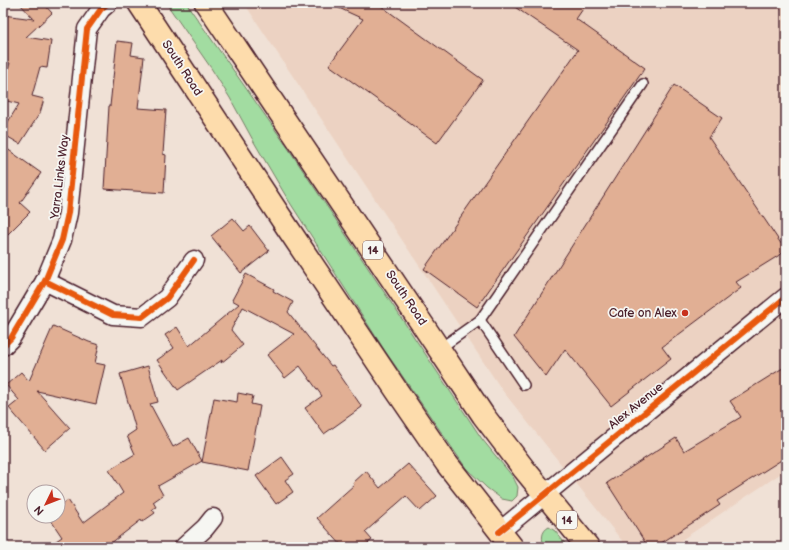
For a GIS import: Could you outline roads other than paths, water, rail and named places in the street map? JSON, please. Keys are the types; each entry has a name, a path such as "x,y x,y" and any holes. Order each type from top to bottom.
{"highway":[{"name":"South Road","path":"139,3 405,404 447,464 505,539"},
{"name":"South Road","path":"206,3 490,425 588,547"}],"street":[{"name":"Yarra Links Way","path":"3,346 11,338 45,281 62,240 68,213 87,29 101,9 108,3"},
{"path":"45,281 113,315 142,317 167,298 194,260"},
{"name":"Alex Avenue","path":"505,539 545,494 786,298"},
{"path":"184,547 201,532 213,518"}],"lane":[{"path":"439,349 480,320 643,84"},
{"path":"480,320 524,385"}],"place":[{"name":"Cafe on Alex","path":"685,313"}]}
